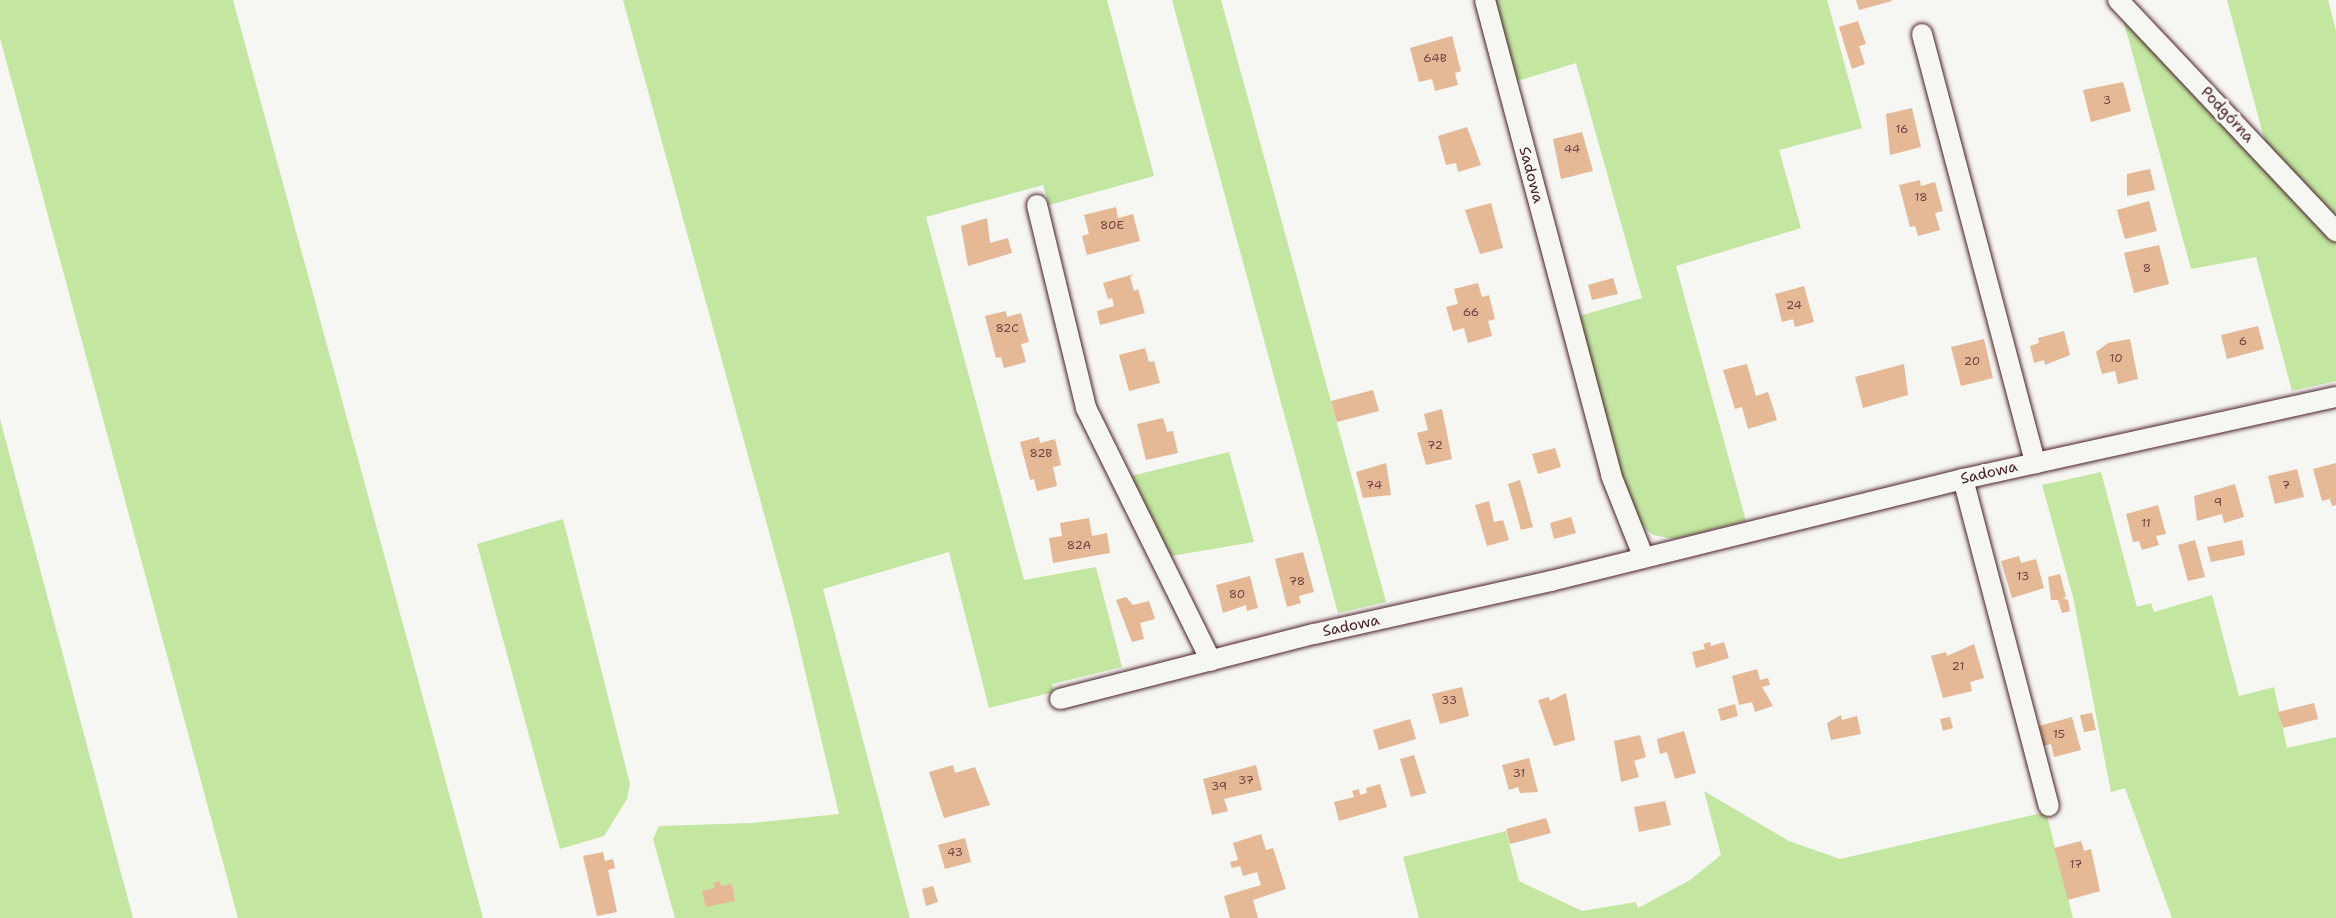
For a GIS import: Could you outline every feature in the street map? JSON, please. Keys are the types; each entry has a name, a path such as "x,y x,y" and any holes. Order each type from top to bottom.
{"street":[{"name":"Sadowa","path":"1485,0 1611,475 1643,556"},
{"name":"Podgórna","path":"2118,0 2336,231"},
{"path":"1922,34 2035,463"},
{"path":"1037,206 1086,408 1211,661"},
{"name":"Sadowa","path":"1060,699 1963,479 2336,397"},
{"path":"1963,479 2049,806"}],"green space":[{"path":"0,0 233,0 483,918 238,918 0,38"},
{"path":"623,0 1107,0 1154,176 1049,205 1043,185 926,217 1024,580 1096,567 1122,667 1052,684 1054,692 989,708 949,552 823,589 910,918 675,918 653,839 659,826 752,823 839,814 791,612"},
{"path":"1172,0 1221,0 1386,602 1338,613"},
{"path":"1492,0 1827,0 1862,128 1779,150 1801,228 1676,266 1746,521 1675,539 1653,535 1632,517 1579,316 1642,298 1576,63 1514,82"},
{"path":"2227,0 2328,0 2336,31 2336,219 2265,142"},
{"path":"2123,19 2336,243 2336,381 2292,391 2256,257 2191,269"},
{"path":"0,419 133,918 0,918"},
{"path":"1229,452 1254,542 1171,556 1131,476"},
{"path":"2101,472 2137,607 2151,603 2154,612 2212,595 2239,696 2274,687 2287,748 2336,737 2336,918 2172,918 2125,788 2111,792 2073,597 2042,485"},
{"path":"563,519 630,784 627,799 604,836 560,849 477,544"},
{"path":"1704,791 1789,841 1840,859 2046,812 2073,918 1419,918 1403,857 1506,831 1519,881 1582,911 1636,902 1638,908 1690,880 1721,855"}],"building":[{"path":"1856,0 1891,0 1892,1 1859,10"},
{"path":"1858,21 1866,44 1859,46 1865,64 1852,69 1839,27"},
{"path":"1452,36 1461,71 1455,73 1458,85 1435,91 1432,79 1419,82 1410,48"},
{"path":"2123,82 2131,111 2091,122 2083,90"},
{"path":"1912,108 1921,147 1890,155 1886,114"},
{"path":"1467,127 1481,165 1458,172 1456,163 1446,165 1438,136"},
{"path":"1582,132 1593,171 1561,179 1553,139"},
{"path":"2150,169 2155,190 2127,196 2127,174"},
{"path":"1920,180 1921,186 1935,182 1943,211 1935,213 1940,230 1918,236 1915,226 1910,227 1899,185"},
{"path":"2149,201 2157,231 2125,239 2117,210"},
{"path":"1491,203 1503,248 1480,254 1465,210"},
{"path":"1116,207 1118,218 1133,214 1140,241 1087,255 1082,236 1089,234 1084,215"},
{"path":"987,218 990,243 1008,238 1012,253 968,266 961,226"},
{"path":"2159,245 2169,284 2134,293 2124,253"},
{"path":"1134,274 1130,277 1134,291 1138,289 1145,313 1100,325 1097,311 1114,306 1112,298 1108,299 1103,283"},
{"path":"1613,278 1618,294 1592,300 1588,285"},
{"path":"1478,283 1482,297 1489,295 1495,319 1488,321 1492,336 1468,343 1464,328 1453,331 1446,307 1458,304 1454,289"},
{"path":"1804,286 1814,322 1795,327 1793,319 1782,322 1775,294"},
{"path":"1006,311 1007,317 1021,313 1029,342 1021,344 1026,362 1004,368 1001,357 996,358 985,316"},
{"path":"2258,326 2264,349 2227,359 2221,335"},
{"path":"2064,331 2070,355 2045,365 2044,360 2034,363 2030,346 2039,343 2038,338"},
{"path":"1984,339 1993,378 1961,386 1951,347"},
{"path":"2130,339 2138,379 2118,384 2115,371 2102,374 2096,352 2108,343"},
{"path":"1145,348 1149,362 1154,361 1160,383 1129,391 1119,355"},
{"path":"1747,364 1756,396 1768,392 1777,420 1748,429 1742,407 1735,409 1723,370"},
{"path":"1904,364 1908,395 1863,408 1855,377"},
{"path":"1373,390 1379,411 1337,422 1331,401"},
{"path":"1442,409 1452,459 1426,465 1417,433 1428,430 1424,414"},
{"path":"1163,418 1167,432 1173,431 1178,453 1146,460 1137,424"},
{"path":"1039,437 1040,443 1055,439 1061,465 1053,467 1057,486 1037,491 1034,479 1030,480 1020,442"},
{"path":"1555,448 1561,467 1538,474 1532,454"},
{"path":"1386,463 1391,495 1363,498 1356,472"},
{"path":"2336,463 2336,505 2332,506 2330,499 2322,501 2313,469"},
{"path":"2297,469 2304,497 2275,504 2268,476"},
{"path":"1520,480 1533,527 1521,530 1508,484"},
{"path":"2235,484 2244,517 2224,523 2222,514 2197,521 2194,496"},
{"path":"1489,501 1494,522 1503,520 1509,540 1487,546 1475,505"},
{"path":"2158,505 2166,534 2156,536 2159,545 2142,550 2139,541 2133,542 2126,514"},
{"path":"1571,517 1576,533 1554,539 1550,523"},
{"path":"1089,518 1092,536 1107,533 1110,553 1053,563 1049,538 1062,536 1060,523"},
{"path":"2195,540 2205,577 2188,581 2178,545"},
{"path":"2242,540 2245,555 2211,562 2207,547"},
{"path":"1303,552 1314,592 1299,596 1301,603 1287,607 1275,559"},
{"path":"2019,556 2021,563 2036,559 2044,588 2012,598 2001,561"},
{"path":"2060,574 2066,597 2062,598 2068,600 2070,611 2062,613 2058,600 2051,600 2048,577"},
{"path":"1250,576 1258,608 1247,611 1246,605 1223,613 1216,585"},
{"path":"1126,597 1133,605 1149,601 1155,619 1140,623 1144,639 1132,642 1116,600"},
{"path":"1710,642 1711,646 1724,642 1729,658 1696,668 1692,652 1705,649 1703,644"},
{"path":"1974,644 1984,678 1970,682 1972,691 1943,698 1931,656 1946,652 1947,656"},
{"path":"1757,669 1760,680 1768,678 1770,685 1762,687 1773,706 1755,712 1752,702 1739,705 1732,676"},
{"path":"1462,687 1469,716 1440,724 1432,694"},
{"path":"1566,693 1575,740 1554,746 1538,700 1549,697 1550,701"},
{"path":"2314,703 2318,719 2283,728 2278,712"},
{"path":"1735,704 1738,716 1721,721 1718,709"},
{"path":"2092,713 2096,730 2084,732 2080,715"},
{"path":"1841,715 1842,720 1857,716 1861,734 1831,740 1827,723"},
{"path":"1950,717 1953,728 1943,731 1940,719"},
{"path":"2072,717 2081,750 2054,757 2051,744 2044,746 2039,726"},
{"path":"1410,719 1416,739 1379,750 1373,730"},
{"path":"1684,731 1696,773 1675,779 1667,752 1660,754 1657,739"},
{"path":"1640,735 1646,757 1634,761 1639,777 1621,782 1614,741"},
{"path":"1414,755 1426,793 1411,797 1400,759"},
{"path":"1529,758 1538,792 1520,793 1518,787 1509,790 1502,765"},
{"path":"953,765 955,773 975,767 990,805 944,818 929,772"},
{"path":"1256,765 1262,790 1224,799 1228,811 1212,815 1203,779"},
{"path":"1380,784 1387,807 1339,821 1334,802 1354,797 1352,791 1359,789 1360,795 1367,793 1366,788"},
{"path":"1665,801 1671,825 1639,832 1634,807"},
{"path":"1546,818 1551,833 1510,844 1506,829"},
{"path":"1261,834 1266,850 1273,848 1286,889 1253,900 1258,918 1230,918 1224,896 1261,885 1257,872 1243,876 1240,866 1232,868 1230,862 1238,860 1233,843"},
{"path":"965,838 971,862 945,869 938,845"},
{"path":"2081,841 2084,851 2091,849 2100,891 2068,900 2054,848"},
{"path":"603,852 605,861 613,859 615,868 608,870 617,912 597,916 583,856"},
{"path":"720,881 721,886 732,884 735,901 706,907 702,891 715,888 713,883"},
{"path":"933,886 938,902 926,906 922,889"}]}
